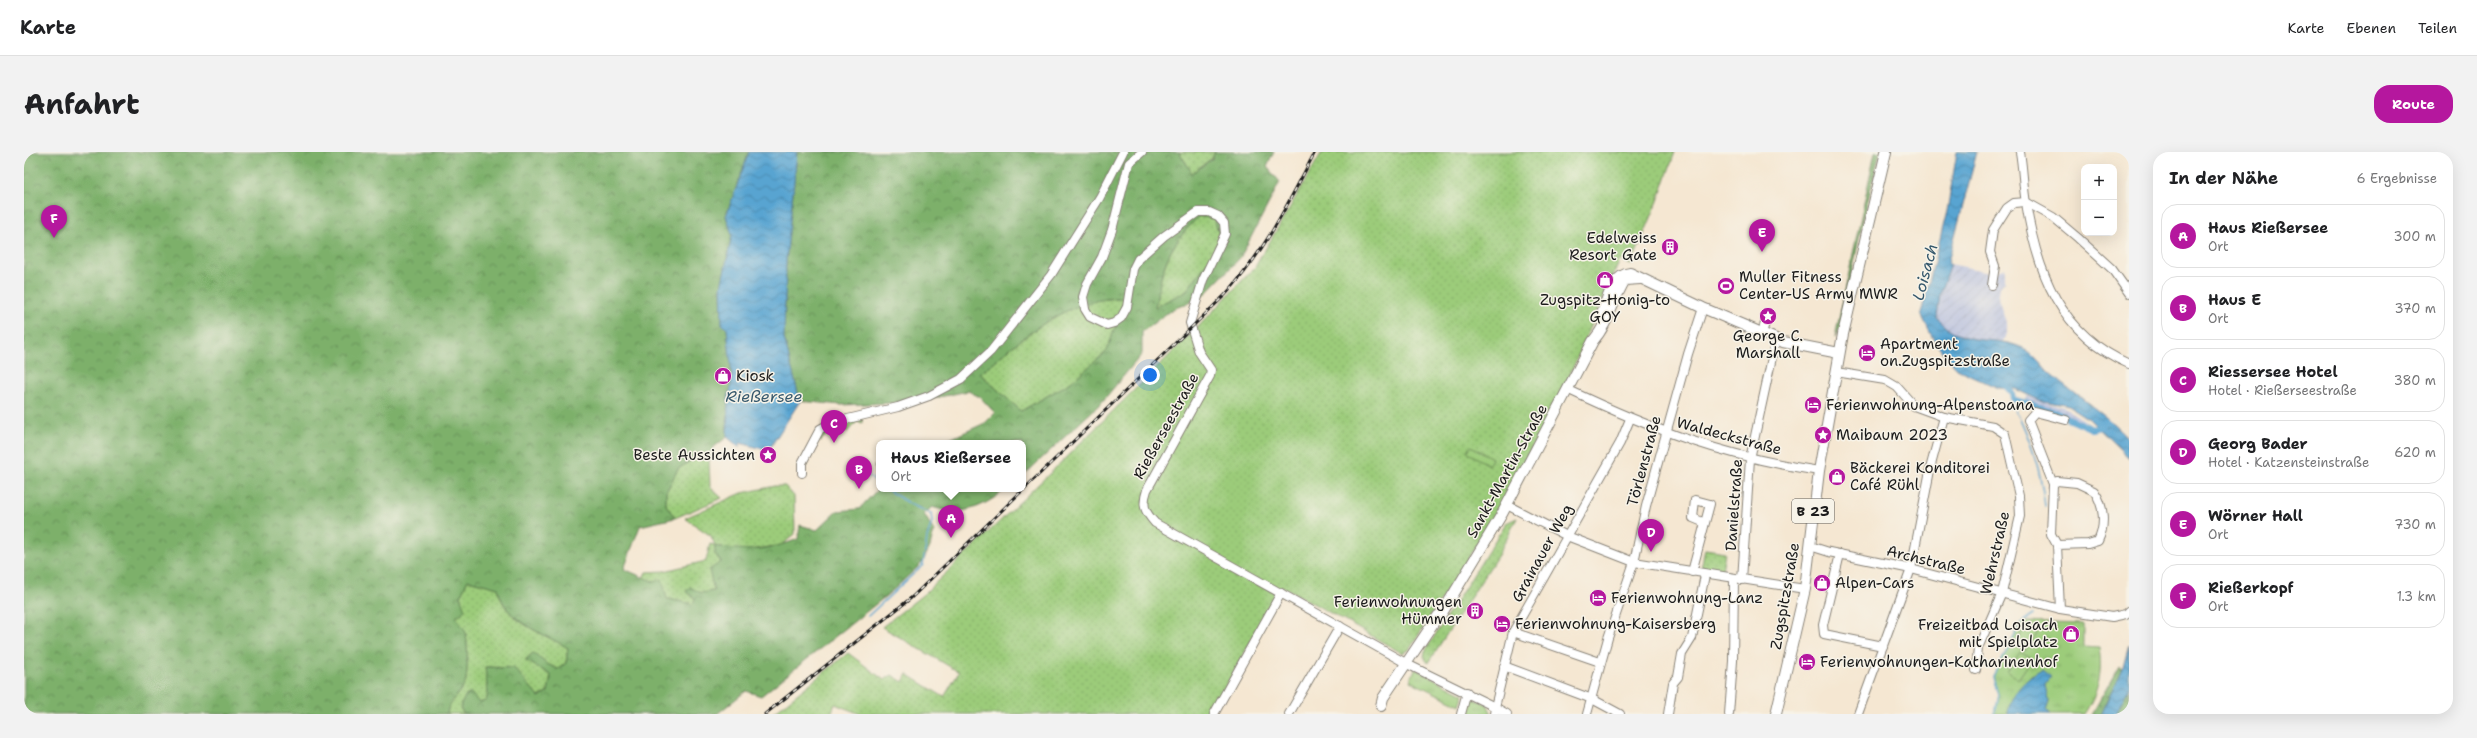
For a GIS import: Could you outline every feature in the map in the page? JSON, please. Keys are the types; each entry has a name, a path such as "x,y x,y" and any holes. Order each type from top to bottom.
{"main road":[{"name":"Zugspitzstraße","path":"1776,714 1805,589 1819,472 1839,353 1886,152"},
{"name":"Sankt-Martin-Straße","path":"1379,710 1408,664 1441,618 1442,613 1507,505 1569,390 1593,340 1616,279 1622,274 1630,273 1703,308"},
{"path":"1703,308 1776,339 1839,353"},
{"path":"1822,350 1830,356 1836,370"}],"street":[{"path":"802,473 802,463 820,429 831,423 898,407 929,396 961,379 986,356 1032,302 1051,275 1100,197 1123,152"},
{"name":"Rießerseestraße","path":"1142,152 1129,163 1112,230 1102,257 1087,284 1083,296 1085,309 1090,317 1107,325 1114,323 1121,318 1128,307 1132,269 1138,259 1164,236 1198,212 1209,212 1218,216 1224,223 1225,234 1203,280 1190,323 1199,352 1211,370 1210,376 1147,490 1143,503 1146,514 1155,523 1408,664 1467,692 1495,710 1507,714"},
{"path":"2020,152 2026,202 2040,267 2056,300 2092,343 2129,364"},
{"path":"1992,286 1995,266 1990,252 1993,230 2007,208 2014,203 2026,202 2053,217 2078,238 2112,269 2129,293"},
{"name":"Törlenstraße","path":"1587,714 1592,700 1600,662 1634,562 1646,506 1688,354 1703,308"},
{"path":"1762,333 1766,320"},
{"name":"Danielstraße","path":"1729,714 1738,580 1750,459 1776,339"},
{"name":"Wehrstraße","path":"1836,370 1885,380 1896,387 1914,406 1944,417 1993,426 2001,429 2008,439 2019,496 2020,516 2002,593 1978,648 1976,670"},
{"name":"Waldeckstraße","path":"1569,390 1630,419 1667,433 1750,459 1819,472"},
{"path":"2060,609 2057,545 2051,534 2053,484 2028,420 2035,412 2066,420"},
{"path":"1858,714 1911,569 1931,464 1944,417"},
{"name":"Grainauer Weg","path":"1495,710 1513,632 1620,443 1630,419"},
{"path":"2046,468 2062,480 2077,483 2094,490 2101,504 2103,529 2098,541 2094,543 2057,545"},
{"path":"2053,484 2062,480"},
{"path":"1507,505 1567,536 1634,562 1705,575 1805,589"},
{"path":"1692,572 1705,523"},
{"name":"Archstraße","path":"1810,546 1911,569 2060,609 2112,617 2126,614 2129,611"},
{"path":"1840,554 1823,625 1824,634 1883,646"},
{"path":"1668,714 1673,683 1678,677 1682,654 1692,638 1705,575"},
{"path":"1214,714 1282,594"},
{"path":"1289,714 1340,626"},
{"path":"1513,632 1600,662"},
{"path":"1504,666 1592,700 1620,714"},
{"path":"1461,714 1467,692"}],"shaded area":[{"path":"1950,264 1994,273 2005,267 2005,281 2000,287 1998,299 2006,322 2006,336 2002,342 1970,340 1948,330 1937,318 1940,294"},
{"path":"2027,396 2066,409 2084,420 2080,427 2064,417 2024,405"}],"green space":[{"path":"24,152 749,152 726,216 732,235 721,287 722,324 727,329 732,376 730,393 728,393 727,437 714,447 709,458 695,458 678,469 666,492 666,505 675,518 640,526 624,569 654,582 662,579 667,599 693,604 695,598 686,592 690,587 701,593 714,591 709,570 721,562 715,554 715,546 747,550 767,548 787,543 798,539 800,525 817,530 837,511 859,509 876,491 1002,492 980,506 962,511 943,510 932,507 924,514 934,531 930,547 922,563 891,592 761,696 746,691 717,714 464,714 460,708 465,696 471,693 479,703 486,701 488,693 485,667 514,668 539,697 548,692 551,675 525,660 533,653 547,664 558,669 566,663 568,648 536,631 516,618 502,600 498,588 468,580 460,596 465,610 456,618 464,629 466,635 467,673 465,683 452,701 447,714 24,714"},
{"path":"797,152 1179,152 1192,173 1212,159 1215,152 1274,152 1267,167 1280,182 1240,258 1202,297 1171,310 1142,332 1142,354 1101,403 1026,473 1026,440 948,440 985,423 995,413 980,397 968,391 915,402 841,405 800,401 784,338 786,262","holes":["1199,216 1214,219 1220,236 1213,255 1186,291 1155,307 1164,268 1173,248 1188,227","1125,298 1107,351 1070,383 1021,411 980,374 1028,334 1065,312 1084,304 1104,299"]},
{"path":"1179,152 1215,152 1212,158 1192,173"},
{"path":"1322,152 1675,152 1658,201 1631,265 1620,260 1561,395 1490,523 1409,650 1402,653 1282,586 1210,714 860,714 835,704 831,714 772,714 848,653 884,680 892,675 903,682 907,674 944,697 959,672 882,627 925,593 1049,474 1198,327 1255,267"},
{"path":"1875,152 1880,152 1862,225 1840,329 1835,337"},
{"path":"1199,216 1214,219 1221,236 1213,255 1186,291 1155,307 1164,268 1168,258 1173,248 1188,227"},
{"path":"1125,298 1107,352 1070,383 1021,411 980,374 1019,342 1064,311 1079,304 1094,300"},
{"path":"862,419 862,423 858,421 847,432 841,426 837,430 832,428 821,441 819,440 828,427"},
{"path":"1471,446 1492,458 1489,465 1467,452"},
{"path":"695,458 709,458 710,487 722,498 675,518 666,505 666,492 678,469"},
{"path":"876,465 876,482 874,466"},
{"path":"775,486 785,486 794,496 795,534 782,545 743,551 715,546 721,562 714,591 701,593 693,604 667,599 654,582 643,578 646,572 664,571 706,561 710,544 715,545 711,536 685,518 742,493"},
{"path":"1517,518 1498,555 1428,663 1424,657 1425,651 1506,523"},
{"path":"1705,549 1725,552 1722,571 1701,568"},
{"path":"468,580 498,588 501,600 515,618 568,648 566,663 558,669 547,664 533,653 525,660 551,675 548,692 539,697 514,668 485,667 488,693 486,701 460,708 464,714 447,714 452,701 465,683 467,673 466,635 456,618 460,596"},
{"path":"2022,622 2082,624 2084,629 2084,647 2099,648 2100,674 2093,698 2084,714 2051,714 2046,710 2049,701 2046,684 2032,675 2014,697 2008,714 1994,714 1998,695 1993,676"},
{"path":"2027,626 2037,633 2025,651 2015,645"},
{"path":"2020,652 2032,659 2018,679 2007,672"},
{"path":"2119,666 2122,668 2101,714 2092,714"},
{"path":"1415,669 1464,694 1460,705 1410,681"},
{"path":"2129,688 2129,714 2115,714"},
{"path":"1468,697 1487,704 1492,714 1474,714 1464,710"}],"water":[{"name":"Rießersee","path":"749,152 797,152 786,262 784,338 800,401 766,454 763,454 763,449 740,443 739,447 727,437 728,393 730,393 732,376 727,329 722,324 721,287 732,235 726,216"},
{"path":"1957,152 1977,152 1948,262 1950,264 1940,294 1937,318 1948,328 1968,338 1999,341 2027,350 2052,375 2101,414 2129,439 2129,458 2090,420 2069,406 2039,400 2015,389 1998,388 1957,369 1935,343 1921,314 1947,211"},
{"path":"2129,644 2129,688 2115,714 2101,714 2123,666"},
{"path":"2042,670 2051,677 2046,684 2049,701 2046,710 2051,714 2008,714 2011,700 2019,688 2024,682"}],"waterway":[{"path":"2001,381 2012,393 2013,399 2052,411 2092,429 2101,427"},
{"path":"2013,399 2013,404 2034,454 2045,506"},
{"path":"864,472 876,482"},
{"path":"868,616 923,565 927,538 932,522 931,514 908,503 891,492"},
{"path":"1994,714 1998,695 1993,676 2022,622 2033,615"}],"railway":[{"path":"1026,487 1225,295 1239,279 1252,262 1275,226 1315,152"},
{"path":"765,714 911,598 1021,492"}],"place":[{"name":"Rießerkopf","path":"54,238"},
{"name":"Edelweiss Resort Gate","path":"1670,247"},
{"name":"Wörner Hall","path":"1762,252"},
{"name":"Zugspitz-Honig-to GOY","path":"1605,280"},
{"name":"Muller Fitness Center-US Army MWR","path":"1726,286"},
{"name":"George C. Marshall","path":"1768,316"},
{"name":"Apartment on.Zugspitzstraße","path":"1867,353"},
{"name":"Kiosk","path":"723,376"},
{"name":"Ferienwohnung-Alpenstoana","path":"1813,405"},
{"name":"Maibaum 2023","path":"1823,435"},
{"name":"Riessersee Hotel","path":"834,443"},
{"name":"Beste Aussichten","path":"768,455"},
{"name":"Bäckerei Konditorei Café Rühl","path":"1837,477"},
{"name":"Haus E","path":"859,489"},
{"name":"Haus Rießersee","path":"951,538"},
{"name":"Georg Bader","path":"1651,552"},
{"name":"Alpen-Cars","path":"1822,583"},
{"name":"Ferienwohnung-Lanz","path":"1598,598"},
{"name":"Ferienwohnungen Hümmer","path":"1475,611"},
{"name":"Ferienwohnung-Kaisersberg","path":"1502,624"},
{"name":"Freizeitbad Loisach mit Spielplatz","path":"2071,634"},
{"name":"Ferienwohnungen-Katharinenhof","path":"1807,662"}],"water label":[{"name":"Loisach","path":"1925,272"}]}
